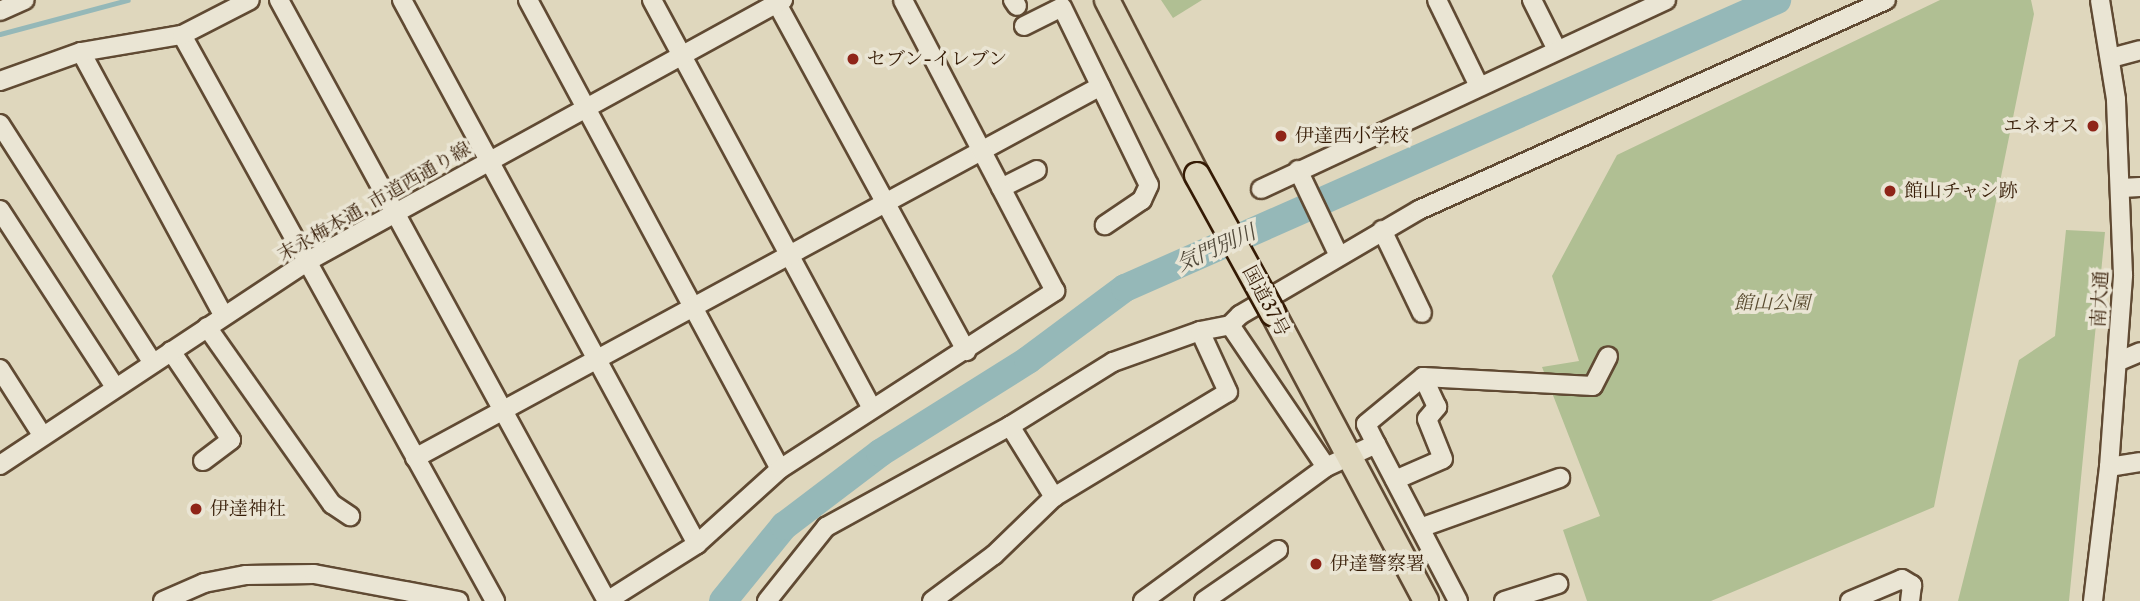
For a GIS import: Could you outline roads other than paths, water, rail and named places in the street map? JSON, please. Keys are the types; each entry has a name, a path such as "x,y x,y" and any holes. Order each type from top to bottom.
{"highway":[{"name":"国道37号","path":"1107,0 1197,175 1426,601"}],"street":[{"path":"0,11 25,0"},
{"path":"0,81 81,52 182,35 250,0"},
{"path":"279,0 607,601 697,544 780,469 1055,291 980,152 903,0"},
{"path":"402,0 697,544"},
{"path":"527,0 695,306 780,469"},
{"path":"652,0 872,408"},
{"path":"1437,0 1479,86"},
{"path":"1531,0 1557,50"},
{"path":"1261,188 1301,176 1479,86 1557,50 1639,5 1666,0"},
{"path":"767,601 826,527 1010,426 1112,362 1200,331 1230,325 1240,315 1336,252 1886,0"},
{"name":"南大通","path":"2093,601 2109,467 2131,188 2100,0"},
{"path":"778,1 966,351"},
{"name":"末永梅本通, 市道西通り線","path":"0,465 309,261 682,57 778,1"},
{"path":"1024,26 1062,7 1149,185 1142,200 1105,225"},
{"path":"182,35 495,601"},
{"path":"2111,58 2140,50"},
{"path":"81,52 224,316"},
{"path":"415,458 788,253 1101,86"},
{"path":"0,124 153,363"},
{"path":"1001,188 1037,170"},
{"path":"1301,176 1336,252"},
{"path":"0,210 115,387"},
{"path":"1382,230 1422,313"},
{"path":"1230,325 1326,467"},
{"path":"207,327 332,504 350,516"},
{"path":"932,601 994,555 1054,497 1227,393 1200,331"},
{"path":"171,351 231,440 203,461"},
{"path":"2117,362 2140,352"},
{"path":"1458,601 1366,424 1423,377 1593,386 1608,357"},
{"path":"0,369 42,435"},
{"path":"1395,480 1443,459 1427,419 1437,407 1423,377"},
{"path":"1010,426 1054,497"},
{"path":"1146,600 1326,467 1376,444"},
{"path":"2109,467 2140,462"},
{"path":"1420,528 1560,478"},
{"path":"1204,601 1278,550"},
{"path":"163,601 204,583 246,575 314,574 458,601"},
{"path":"1850,601 1902,579 1912,585 1910,601"},
{"path":"1504,601 1558,584"},
{"path":"1165,585 1176,601"}],"waterway":[{"path":"0,34 128,0"},
{"name":"気門別川","path":"723,601 784,526 880,453 1028,360 1125,288 1777,0"}],"place":[{"name":"セブン-イレブン","path":"853,59"},
{"name":"エネオス","path":"2093,126"},
{"name":"伊達西小学校","path":"1281,136"},
{"name":"館山チャシ跡","path":"1890,191"},
{"name":"伊達神社","path":"196,509"},
{"name":"伊達警察署","path":"1316,564"}],"park label":[{"name":"館山公園","path":"1772,303"}]}
